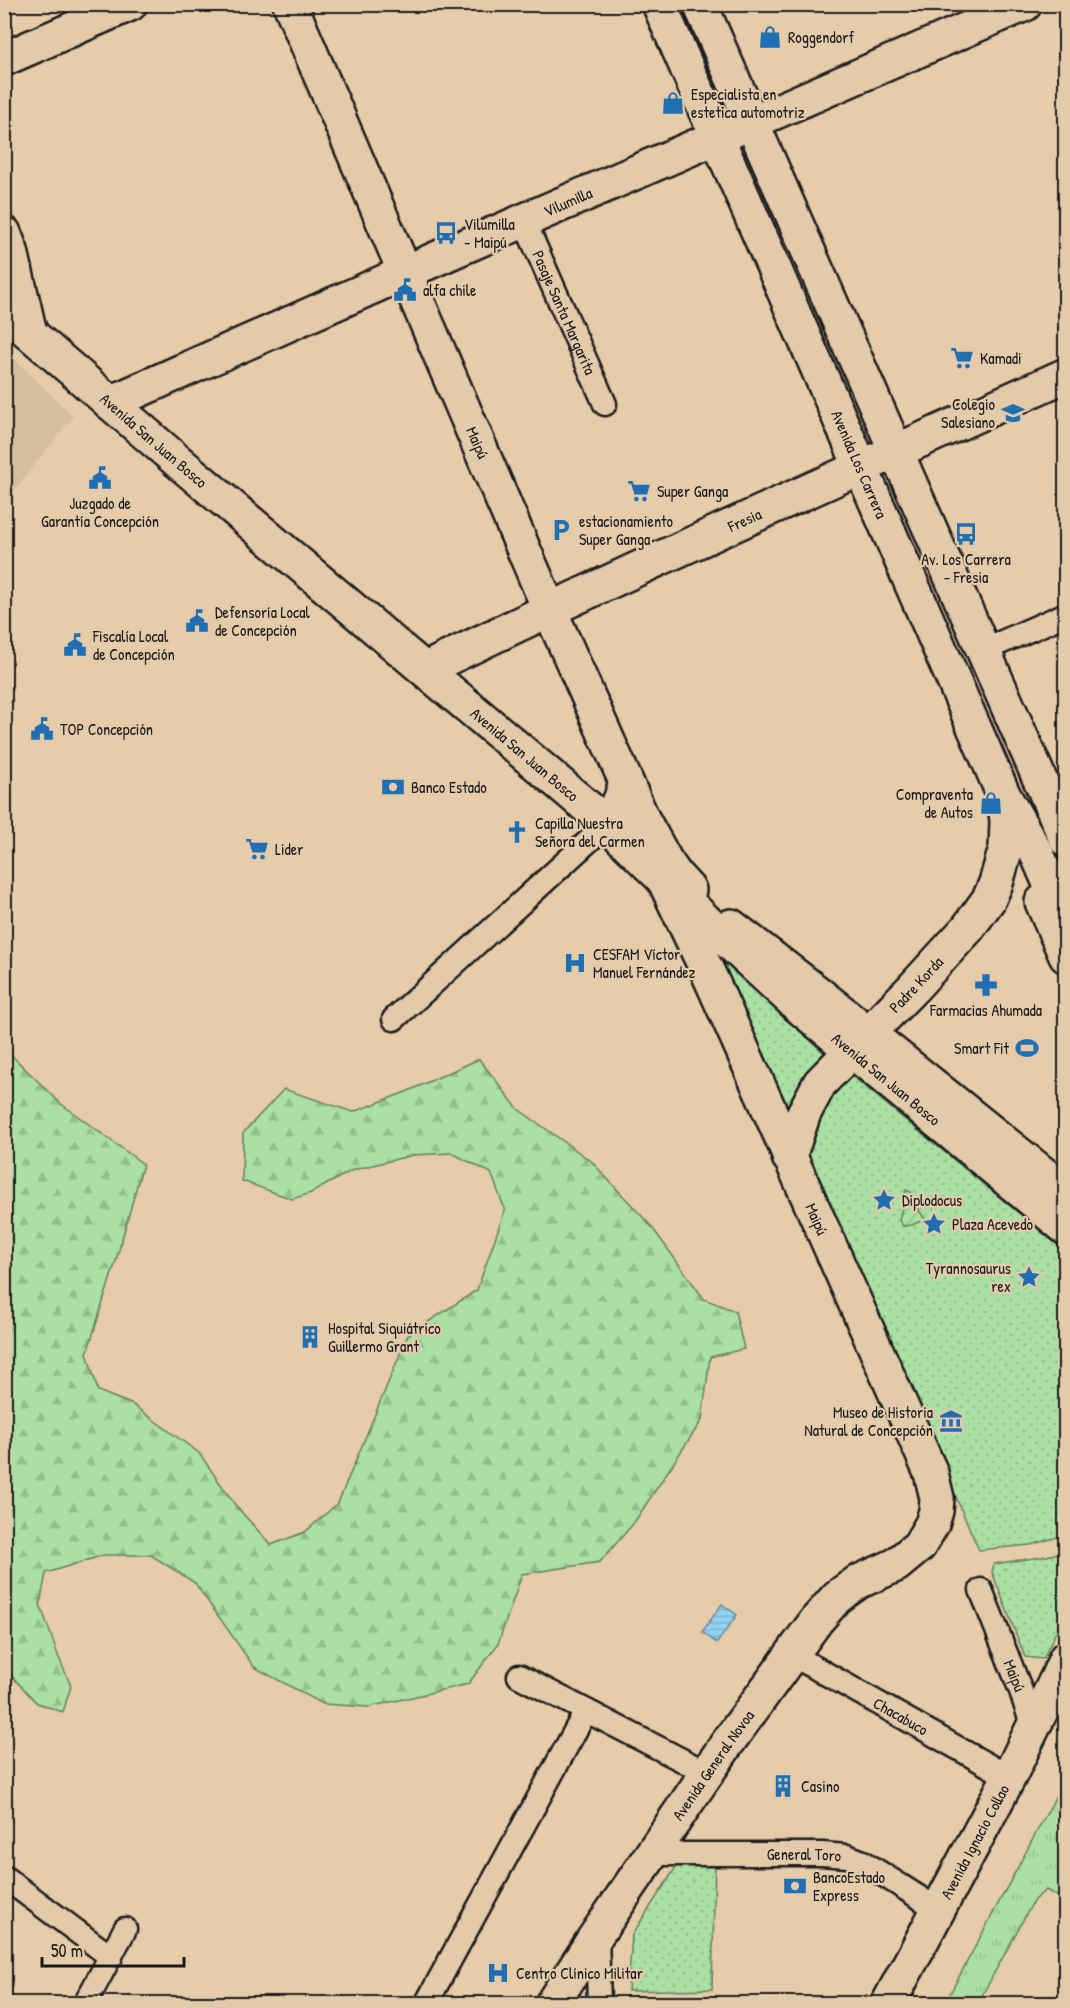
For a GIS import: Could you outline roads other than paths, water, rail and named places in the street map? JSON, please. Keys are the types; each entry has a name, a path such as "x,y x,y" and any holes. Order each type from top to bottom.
{"main road":[{"path":"4,59 130,4"},
{"name":"Maipú","path":"290,4 549,609 669,877 711,979 934,1485 937,1498 932,1524 920,1546 906,1558"},
{"name":"Avenida Los Carrera","path":"659,4 861,466 1005,809 1038,856 1065,921"},
{"path":"700,4 1065,837"},
{"name":"Vilumilla","path":"110,403 1025,4"},
{"path":"4,233 11,251 30,333"},
{"name":"Avenida San Juan Bosco","path":"4,311 669,877 705,920 797,1005 859,1042 1065,1192"},
{"name":"Fresia","path":"429,672 438,663 549,609 1065,375"},
{"path":"604,822 620,801 626,782"},
{"path":"1005,809 1065,956"},
{"name":"Padre Korda","path":"789,1157 811,1097 824,1077 913,988 980,914 1002,866 1006,848 1005,809"},
{"name":"Avenida San Juan Bosco","path":"859,1042 1065,1228"},
{"name":"Avenida General Novoa","path":"552,2004 707,1773 816,1621 837,1598 858,1582 906,1558"},
{"name":"Avenida Ignacio Collao","path":"888,2004 1009,1777 1063,1667"}],"street":[{"name":"Pasaje Santa Margarita","path":"524,221 605,404"},
{"path":"984,650 1065,614"},
{"path":"394,1020 593,837 604,822"},
{"name":"Maipú","path":"981,1590 1021,1691 1033,1728"},
{"name":"Chacabuco","path":"791,1654 1009,1777"},
{"path":"519,1676 707,1773"},
{"path":"426,2004 586,1711"},
{"name":"General Toro","path":"652,1854 847,1856 863,1862 939,1910"},
{"path":"4,1877 111,1957"},
{"path":"85,2004 125,1929"},
{"path":"597,1934 599,2004"}],"water":[{"path":"722,1604 737,1615 717,1643 702,1632"}],"place":[{"name":"Roggendorf","path":"770,37"},
{"name":"Especialista en estetica automotriz","path":"673,103"},
{"name":"Vilumilla - Maipú","path":"446,233"},
{"name":"alfa chile","path":"405,290"},
{"name":"Kamadi","path":"962,358"},
{"name":"Colegio Salesiano","path":"1013,413"},
{"name":"Juzgado de Garantía Concepción","path":"100,478"},
{"name":"Super Ganga","path":"639,491"},
{"name":"estacionamiento Super Ganga","path":"561,530"},
{"name":"Av. Los Carrera - Fresia","path":"966,534"},
{"name":"Defensoría Local de Concepción","path":"197,621"},
{"name":"Fiscalía Local de Concepción","path":"75,645"},
{"name":"TOP Concepción","path":"42,729"},
{"name":"Banco Estado","path":"393,787"},
{"name":"Compraventa de Autos","path":"991,803"},
{"name":"Capilla Nuestra Señora del Carmen","path":"517,832"},
{"name":"Lider","path":"257,849"},
{"name":"CESFAM Víctor Manuel Fernández","path":"575,963"},
{"name":"Farmacias Ahumada","path":"986,985"},
{"name":"Smart Fit","path":"1027,1048"},
{"name":"Diplodocus","path":"884,1200"},
{"name":"Plaza Acevedo","path":"934,1224"},
{"name":"Tyrannosaurus rex","path":"1029,1277"},
{"name":"Hospital Siquiátrico Guillermo Grant","path":"310,1337"},
{"name":"Museo de Historia Natural de Concepción","path":"951,1421"},
{"name":"Casino","path":"783,1786"},
{"name":"BancoEstado Express","path":"795,1886"},
{"name":"Centro Clínico Militar","path":"498,1973"}]}
